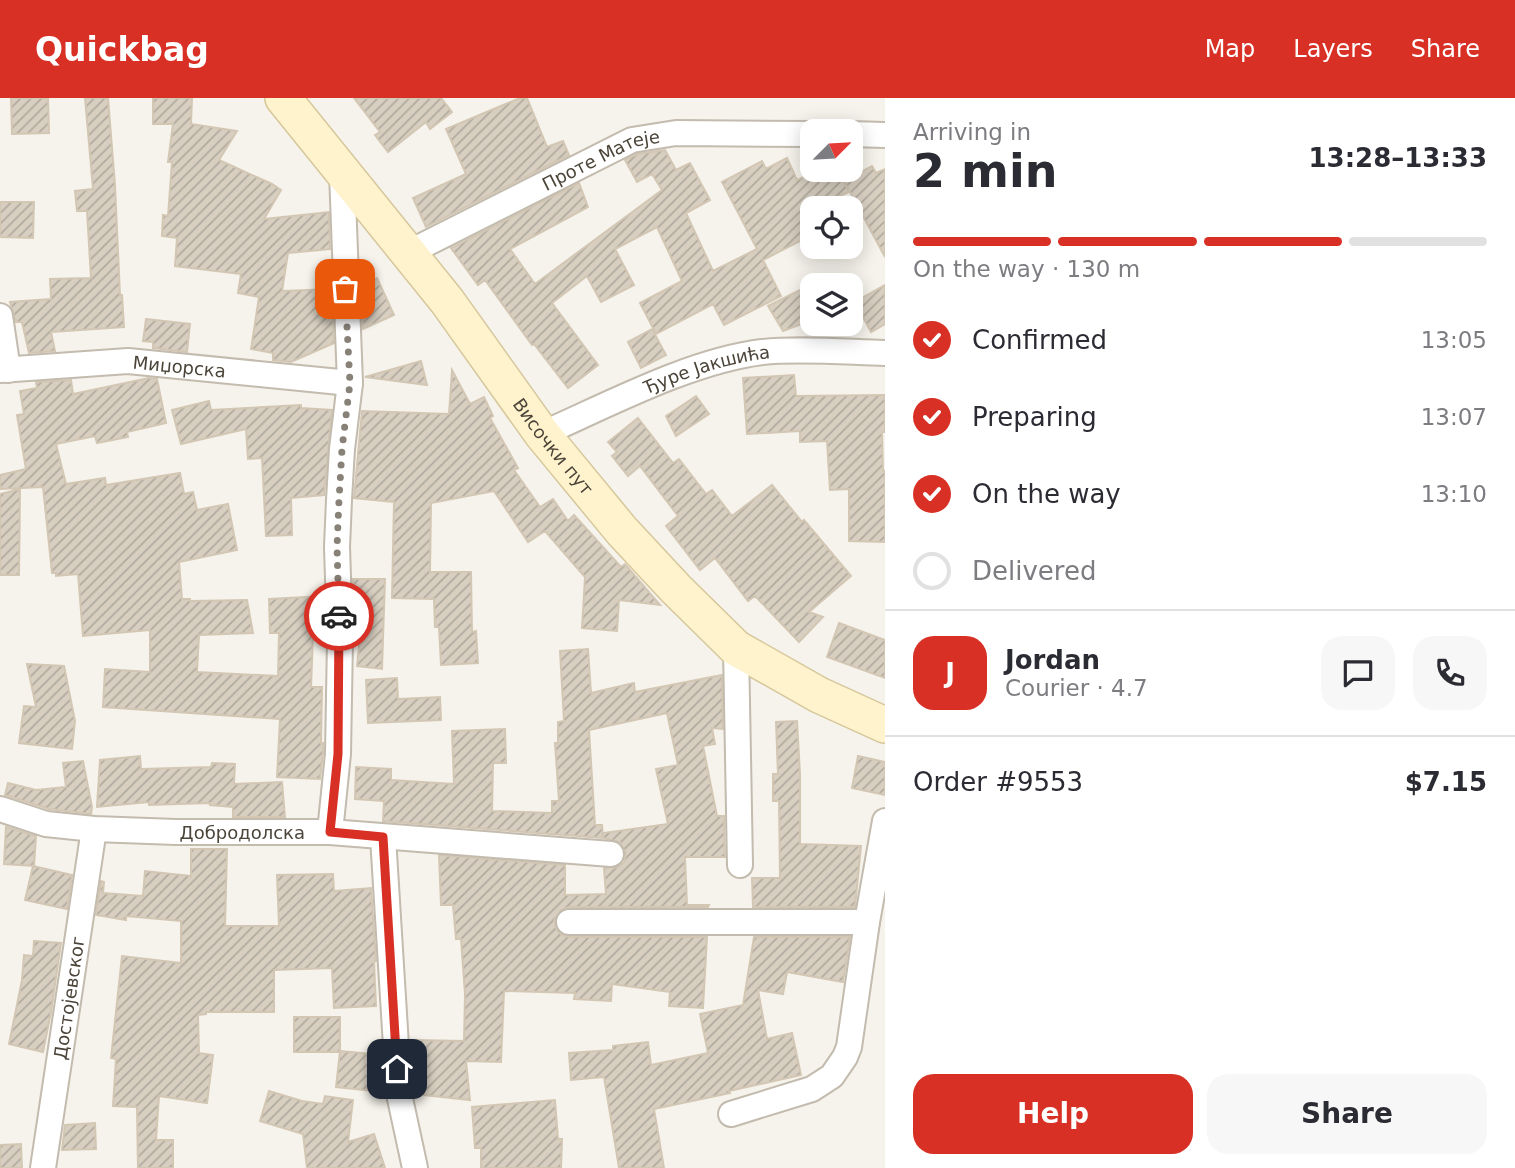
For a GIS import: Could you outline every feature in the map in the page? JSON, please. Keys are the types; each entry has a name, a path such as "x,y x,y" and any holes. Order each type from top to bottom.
{"main road":[{"name":"Височки пут","path":"290,100 342,173 447,301 542,434 622,531 706,620 736,648 819,695 885,724"}],"street":[{"name":"Проте Матеје","path":"408,253 606,152 641,138 676,133 800,134"},
{"path":"863,135 885,135"},
{"name":"Добродолска","path":"0,808 46,824 94,829 330,832 338,754 339,500 350,383 342,173"},
{"name":"Миџорска","path":"0,316 4,370 128,361 350,383"},
{"name":"Ђуре Јакшића","path":"542,434 691,370 726,359 765,352 885,353"},
{"path":"736,648 740,865"},
{"path":"731,1114 812,1089 832,1076 839,1067 849,1047 885,821"},
{"name":"Достојевског","path":"43,1168 94,829"},
{"path":"330,832 611,855"},
{"path":"383,837 399,1094 415,1168"},
{"path":"569,922 867,922"}],"building":[{"path":"11,98 48,98 49,133 12,134"},
{"path":"85,98 108,98 124,327 51,332 55,351 29,353 22,322 16,322 10,302 51,299 50,279 91,278 87,211 77,211 75,191 93,189"},
{"path":"153,98 192,98 191,124 237,131 219,160 281,190 264,219 329,212 330,249 288,253 282,291 332,289 334,343 291,362 273,360 273,353 251,349 259,297 238,293 241,274 175,266 177,238 162,236 163,215 168,216 172,162 168,162 173,124 153,124"},
{"path":"354,98 441,98 452,112 430,129 426,122 388,152 375,135 380,132"},
{"path":"520,98 527,98 547,147 563,141 569,155 426,227 413,198 466,174 446,129"},
{"path":"665,150 676,170 690,163 710,200 686,213 713,271 757,249 722,182 762,161 766,169 787,158 800,182 844,182 849,192 840,196 800,196 800,241 763,260 781,296 724,325 713,304 656,334 640,303 682,281 657,227 615,249 634,285 601,302 587,276 552,303 598,365 568,388 534,344 532,345 485,280 478,285 451,248 579,183 588,207 510,249 535,284 662,190 652,174 637,182 625,160 637,154"},
{"path":"872,166 876,173 885,169 885,257 863,216 863,196 852,196 845,182 863,182 863,171"},
{"path":"0,202 34,202 33,238 0,237"},
{"path":"377,278 394,315 363,329 361,286"},
{"path":"885,285 885,324 871,332 863,317 863,297"},
{"path":"800,290 800,325 783,331 768,306"},
{"path":"146,319 190,324 187,352 153,348 153,342 143,341"},
{"path":"652,329 666,355 641,368 628,342"},
{"path":"421,361 427,385 365,377"},
{"path":"452,370 470,404 484,397 493,416 490,418 518,468 514,470 540,507 553,499 568,521 574,515 621,567 625,564 660,605 619,600 617,631 582,628 585,577 545,531 528,542 494,491 431,503 430,572 471,572 472,632 476,631 478,663 441,665 434,599 392,598 394,502 354,498 362,411 449,414"},
{"path":"794,375 796,396 885,395 885,432 882,432 885,542 849,541 849,489 830,490 827,441 800,442 800,431 747,434 743,378"},
{"path":"149,378 157,379 166,423 127,432 128,437 97,443 95,436 56,444 66,484 105,478 106,485 180,473 184,494 193,492 197,510 228,504 237,550 179,562 182,599 247,600 253,633 199,635 197,672 278,676 279,633 270,633 269,599 324,596 325,637 313,637 311,687 322,687 323,753 320,779 277,777 280,719 103,707 105,669 150,672 150,630 83,636 78,574 56,576 56,573 52,573 43,487 0,489 0,475 26,469 17,415 24,414 20,391 37,388 36,382 71,380 73,394"},
{"path":"696,396 709,414 676,436 666,416"},
{"path":"209,401 211,410 301,405 301,408 332,410 324,495 291,498 292,535 266,536 262,458 248,459 246,429 181,444 172,410"},
{"path":"638,418 673,463 679,459 706,494 712,490 732,516 772,485 851,576 809,612 823,617 799,642 755,596 748,601 715,558 700,570 666,526 678,516 640,466 628,476 612,456 617,452 608,442"},
{"path":"20,489 19,575 0,575 0,494"},
{"path":"353,579 385,579 382,669 357,666 360,636 355,636"},
{"path":"839,623 885,640 885,678 827,657"},
{"path":"588,649 591,693 634,683 635,692 722,675 723,729 712,728 715,744 703,746 717,816 724,816 725,857 685,857 687,905 709,905 708,907 569,907 561,910 554,921 557,930 569,937 707,937 703,1008 669,1006 670,992 612,984 611,1001 574,999 575,993 504,991 501,1062 466,1061 470,1100 424,1095 417,1040 464,1041 465,994 461,939 456,939 453,905 441,905 439,855 565,865 565,895 606,894 604,868 618,867 624,862 626,854 620,842 603,838 383,821 384,801 355,799 356,767 391,769 391,780 454,784 452,731 505,729 506,763 493,763 492,811 552,813 552,801 559,801 555,743 558,743 558,722 564,721 560,651","holes":["667,713 678,765 656,769 668,824 603,833 603,838 602,825 595,825 589,730"]},
{"path":"27,664 64,666 75,721 72,749 19,743 24,706 36,707"},
{"path":"397,678 398,699 440,697 441,720 368,723 366,680"},
{"path":"797,721 800,844 861,846 855,907 753,907 752,878 780,878 779,801 773,801 773,774 778,774 776,722"},
{"path":"140,756 141,769 211,767 212,763 235,764 234,784 282,782 285,817 233,817 233,807 210,803 149,805 149,802 97,807 100,760"},
{"path":"858,756 885,762 885,795 852,788"},
{"path":"83,761 91,814 49,809 5,795 8,783 36,790 66,787 63,763"},
{"path":"6,827 36,836 34,866 4,864"},
{"path":"191,849 227,849 225,926 279,926 277,875 333,874 334,891 371,888 376,1006 334,1008 332,968 274,970 274,1012 206,1012 198,1015 199,1053 213,1055 207,1103 159,1096 156,1140 173,1140 173,1168 138,1168 137,1107 113,1106 116,1059 111,1058 122,956 181,963 181,921 126,916 126,920 96,915 101,881 104,882 103,893 143,896 145,871 191,876"},
{"path":"33,866 72,875 67,909 25,900"},
{"path":"754,937 850,937 843,982 787,972 783,994 758,990 767,1039 792,1033 801,1075 654,1109 664,1168 619,1168 604,1077 571,1080 569,1053 613,1050 613,1046 648,1042 651,1065 708,1053 700,1014 743,1005"},
{"path":"34,941 61,943 43,1052 9,1044 22,980 24,955 33,956"},
{"path":"294,1017 340,1017 340,1052 294,1052"},
{"path":"340,1051 382,1055 383,1092 336,1087"},
{"path":"269,1091 323,1104 325,1096 353,1100 348,1142 374,1134 385,1168 307,1168 303,1134 260,1121"},
{"path":"555,1100 558,1139 562,1139 561,1168 481,1168 481,1148 475,1148 472,1107"},
{"path":"95,1123 96,1149 62,1150 65,1125"},
{"path":"21,1144 22,1168 0,1168 0,1145"}],"way so far":[{"path":"339,616 339,500 350,383 345,289"}],"route":[{"path":"339,616 338,754 330,832 383,837 397,1069"}]}
